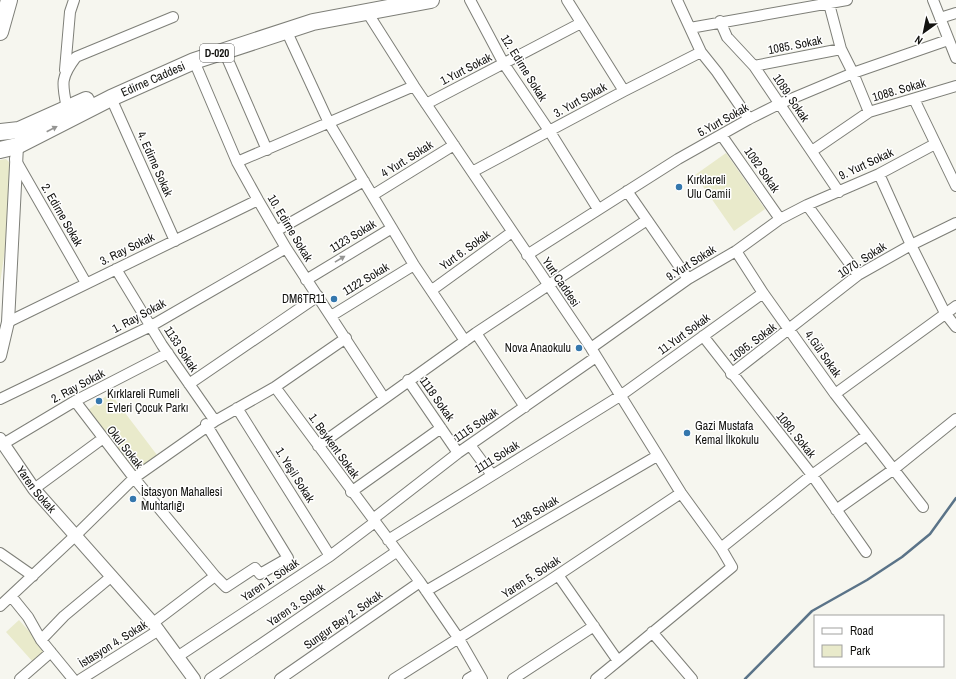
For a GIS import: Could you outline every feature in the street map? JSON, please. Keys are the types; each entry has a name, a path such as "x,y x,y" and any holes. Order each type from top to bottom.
{"highway":[{"path":"0,32 9,0"},
{"name":"Edirne Caddesi","path":"0,132 18,130 228,41 366,6 430,0"},
{"name":"Edirne Caddesi","path":"0,150 16,153 111,98 194,61 286,30 366,6"}],"street":[{"path":"67,108 63,81 70,12 74,0"},
{"name":"12. Edirne Sokak","path":"470,0 504,64 550,132 598,209"},
{"path":"567,0 624,90"},
{"path":"677,0 701,52 718,72 749,119"},
{"path":"690,28 828,2 847,0"},
{"path":"933,0 956,58"},
{"path":"828,2 841,50 853,73 868,112"},
{"name":"Yurt Caddesi","path":"366,6 414,86 591,348 681,494 721,548 732,567 652,632"},
{"path":"940,18 956,13"},
{"path":"65,70 76,58 173,17"},
{"name":"1089. Sokak","path":"720,22 727,37 754,66 839,192"},
{"name":"1.Yurt Sokak","path":"426,104 581,23"},
{"path":"286,30 329,123 374,195 414,265 465,341"},
{"name":"5.Yurt Sokak","path":"527,255 678,159 722,136 749,119 779,104 853,73 948,40"},
{"name":"1085. Sokak","path":"754,66 841,50"},
{"path":"224,51 266,150"},
{"name":"3. Yurt Sokak","path":"472,172 550,132 624,90 701,52"},
{"name":"10. Edirne Sokak","path":"194,61 237,162 258,200 306,280 346,338 384,398"},
{"path":"237,162 414,86"},
{"name":"1088. Sokak","path":"812,151 868,112 956,86"},
{"name":"4. Edirne Sokak","path":"111,98 175,241"},
{"path":"914,99 956,186"},
{"name":"1092 Sokak","path":"722,136 780,220"},
{"name":"9. Yurt Sokak","path":"807,205 879,174 935,144"},
{"name":"4 Yurt. Sokak","path":"374,195 454,145"},
{"path":"0,356 8,322 16,153"},
{"name":"2. Edirne Sokak","path":"16,153 86,283"},
{"path":"879,174 911,245 945,313 956,327"},
{"path":"276,231 364,181"},
{"path":"627,191 688,279"},
{"name":"3. Ray Sokak","path":"8,322 258,200"},
{"path":"807,205 858,275"},
{"name":"9.Yurt Sokak","path":"591,348 688,279 736,251 780,220 807,205"},
{"path":"318,446 408,380 476,333 647,220"},
{"name":"1070. Sokak","path":"790,330 858,275 911,245 956,223"},
{"name":"1123 Sokak","path":"306,280 392,228"},
{"name":"Yurt 6. Sokak","path":"432,290 512,232"},
{"name":"1. Ray Sokak","path":"0,400 151,326 286,248"},
{"name":"4.Gül Sokak","path":"736,251 763,293 835,394 923,507"},
{"name":"1122 Sokak","path":"331,316 414,265"},
{"name":"1133 Sokak","path":"116,269 188,384 209,424 288,558 260,574 255,568 226,587 215,576"},
{"name":"11.Yurt Sokak","path":"620,396 763,293"},
{"path":"188,384 318,296"},
{"path":"835,394 956,306"},
{"name":"1095. Sokak","path":"731,374 790,330"},
{"path":"476,333 525,407"},
{"name":"1080. Sokak","path":"702,336 812,475 866,552"},
{"path":"0,606 76,536 134,478 209,424 275,387 346,338"},
{"name":"2. Ray Sokak","path":"2,442 75,401 168,354"},
{"name":"1115 Sokak","path":"374,520 470,444 596,357"},
{"name":"1118 Sokak","path":"408,380 458,453"},
{"name":"1. Beykent Sokak","path":"275,387 351,492 374,520 396,552 420,582 459,639 480,676"},
{"name":"1111 Sokak","path":"388,540 620,396"},
{"name":"Okul Sokak","path":"75,401 102,439 215,576"},
{"name":"1. Yeşil Sokak","path":"237,408 330,556"},
{"path":"836,510 894,469 956,419"},
{"path":"351,492 441,428"},
{"path":"721,548 812,475 867,435"},
{"path":"34,489 102,439"},
{"name":"Yaren Sokak","path":"2,442 34,489 156,626 192,678"},
{"path":"470,444 492,475"},
{"name":"1136 Sokak","path":"426,591 657,456"},
{"name":"Yaren 5. Sokak","path":"394,679 459,639 681,494"},
{"name":"Yaren 1. Sokak","path":"177,657 330,556 374,520"},
{"name":"Yaren 3. Sokak","path":"210,679 396,552"},
{"path":"0,553 33,576"},
{"path":"558,575 618,661"},
{"path":"41,640 64,616 112,576"},
{"path":"156,626 215,576"},
{"name":"Sungur Bey 2. Sokak","path":"280,679 420,582"},
{"path":"11,596 28,617 41,640 73,679"},
{"name":"İstasyon 4. Sokak","path":"81,679 156,626"},
{"path":"513,679 594,626"},
{"path":"596,679 652,632 692,679"},
{"path":"20,679 51,652"},
{"path":"468,679 480,676"}],"green space":[{"path":"726,153 765,209 734,231 695,175"},
{"path":"6,159 9,162 10,170 5,249 0,284 0,160"},
{"path":"110,393 157,455 134,473 87,411"},
{"path":"19,620 46,650 33,662 6,632"}],"waterway":[{"path":"745,679 812,611 867,580 902,557 930,534 956,498"}],"place":[{"name":"Kırklareli Ulu Camii","path":"679,187"},
{"name":"DM6TR11","path":"334,299"},
{"name":"Nova Anaokulu","path":"579,348"},
{"name":"Kırklareli Rumeli Evleri Çocuk Parkı","path":"99,401"},
{"name":"Gazi Mustafa Kemal İlkokulu","path":"687,433"},
{"name":"İstasyon Mahallesi Muhtarlığı","path":"133,499"}]}
